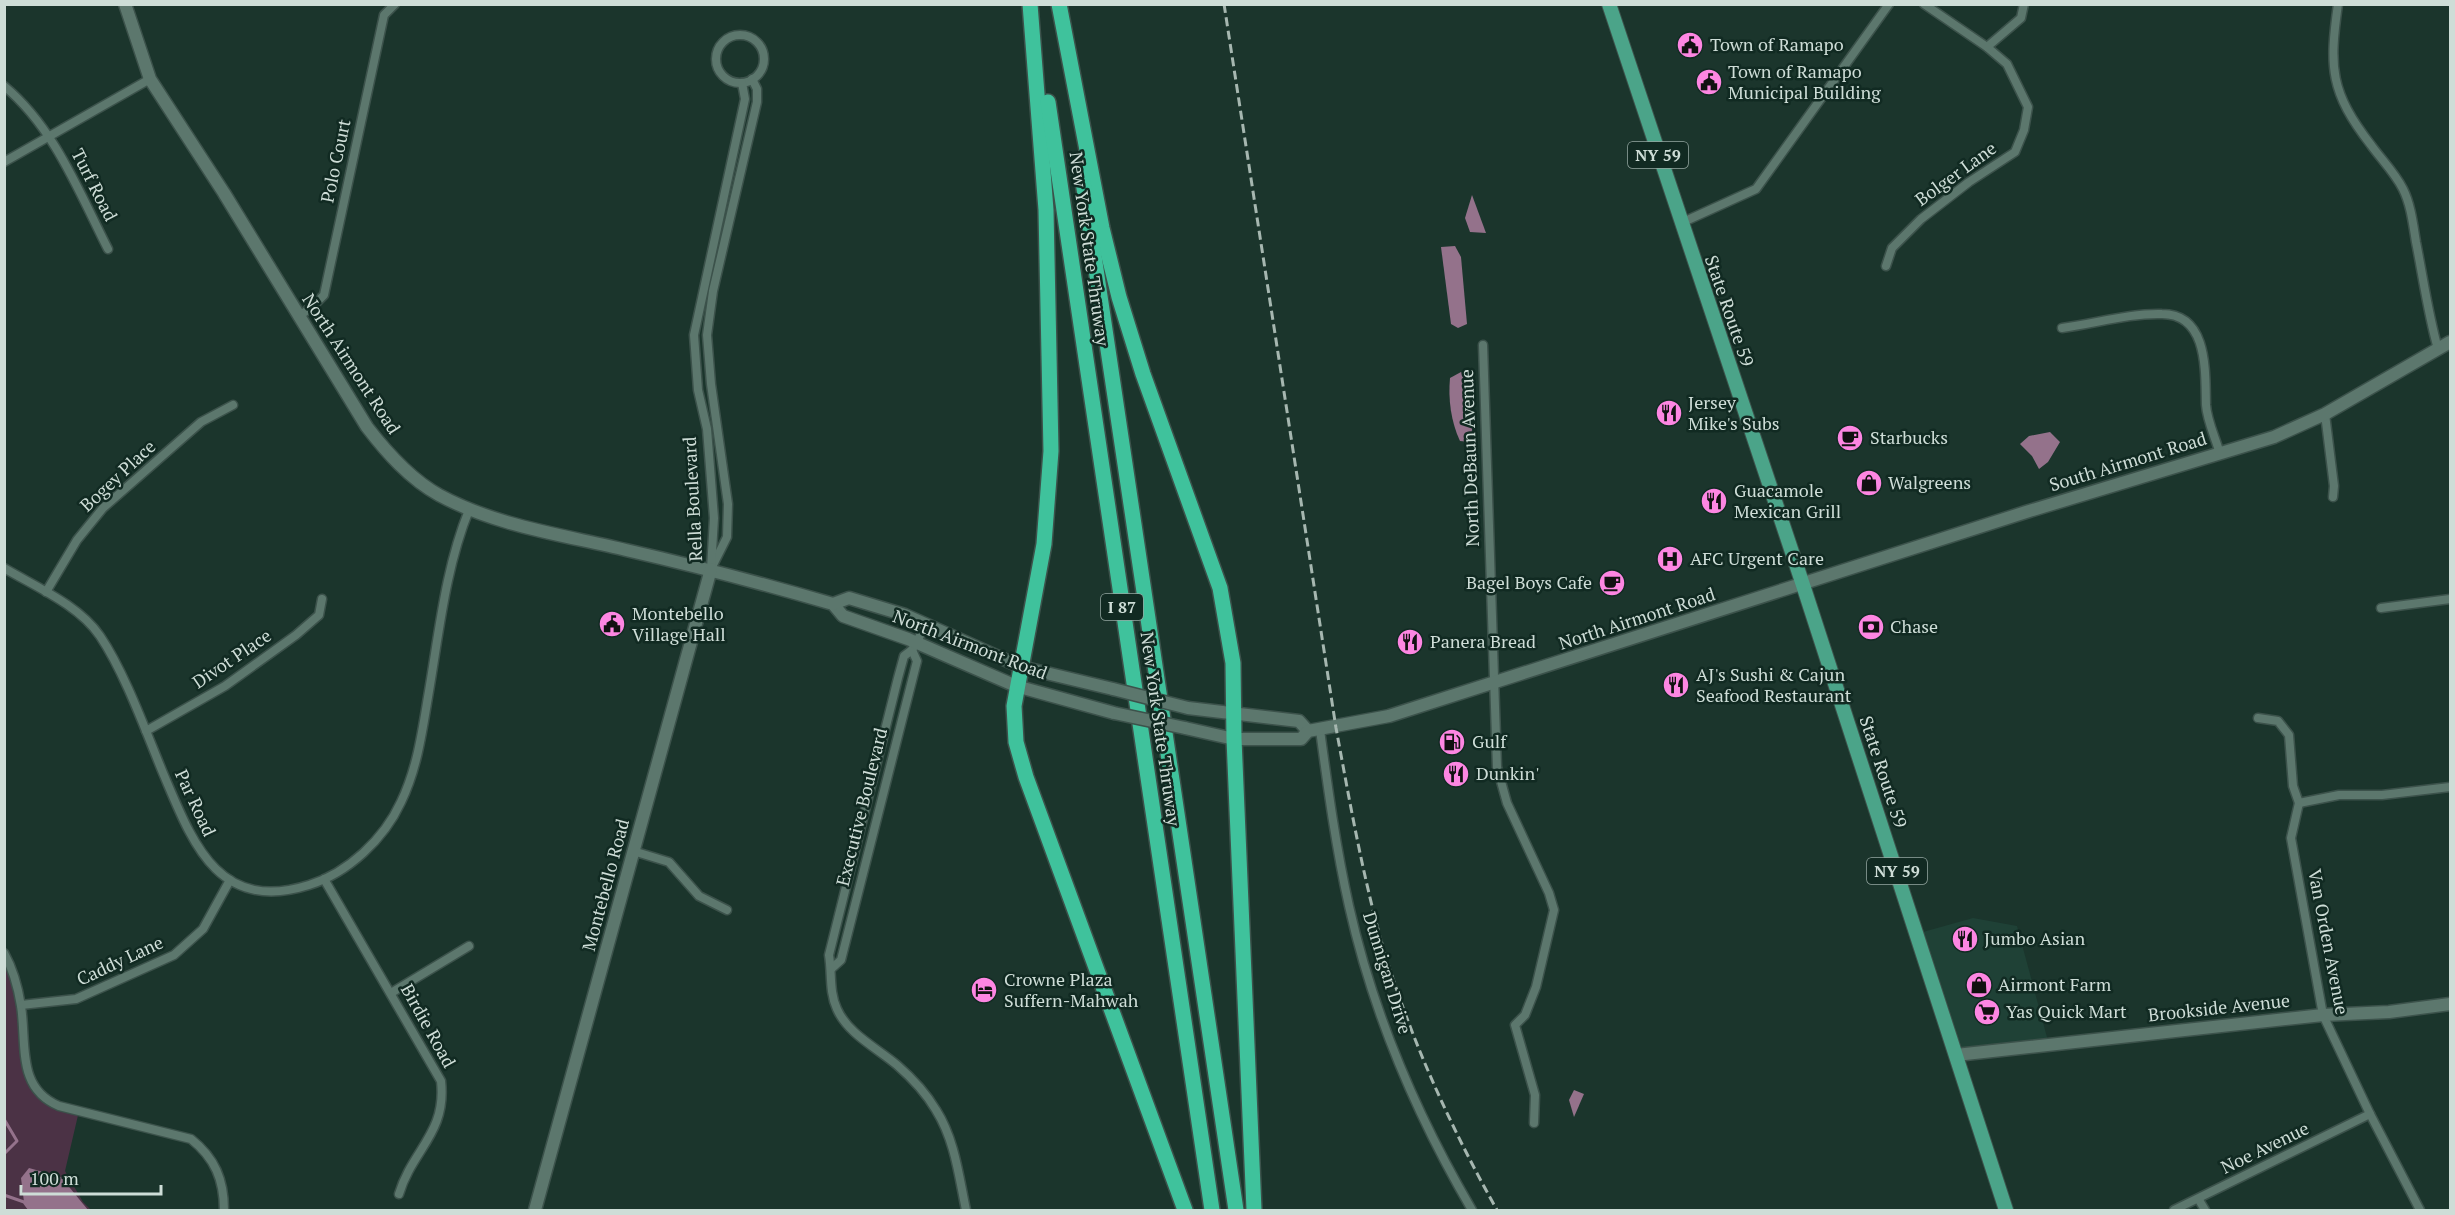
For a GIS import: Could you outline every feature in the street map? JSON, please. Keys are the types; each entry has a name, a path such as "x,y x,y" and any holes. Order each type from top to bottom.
{"highway":[{"path":"1032,4 1046,210 1051,451 1044,544 1017,686 1014,725 1020,759 1185,1210"},
{"name":"New York State Thruway","path":"1032,4 1212,1210"},
{"path":"1058,4 1100,216 1119,297 1150,394 1220,588 1232,656 1254,1210"},
{"name":"New York State Thruway","path":"1058,4 1236,1210"}],"main road":[{"name":"State Route 59","path":"1609,4 1803,585 2006,1210"}],"street":[{"name":"North Airmont Road","path":"125,4 150,79 224,193 367,427 384,448 419,482 469,510 515,524 711,569 832,604 843,616 914,647 1017,686 1114,713 1234,739 1301,740 1314,730 1389,716 1803,585"},
{"name":"Polo Court","path":"298,317 324,294 384,15 395,4"},
{"path":"1681,223 1756,189 1889,4"},
{"name":"Bolger Lane","path":"1886,266 1892,248 1920,219 1969,182 2015,152 2024,130 2028,107 2007,64 1987,47 1924,4"},
{"path":"1987,47 2021,18 2024,4"},
{"path":"2338,4 2333,39 2335,83 2342,102 2358,128 2403,189 2412,217 2438,349"},
{"name":"Rella Boulevard","path":"733,36 750,38 762,51 762,66 752,79 757,89 757,102 712,291 707,337 729,504 727,537 711,569 714,518 707,429 698,390 694,336 745,99 742,83 728,79 717,67 716,55 721,45 733,36"},
{"path":"4,162 150,79"},
{"path":"742,83 752,79"},
{"name":"Turf Road","path":"4,86 17,96 50,137 108,249"},
{"path":"726,184 737,187"},
{"path":"2062,328 2160,314 2181,318 2190,327 2204,354 2206,407 2220,454"},
{"path":"694,336 707,337"},
{"name":"South Airmont Road","path":"1803,585 2026,512 2274,437 2325,414 2451,342"},
{"name":"North DeBaun Avenue","path":"1483,345 1497,767 1507,803 1554,910 1536,987 1526,1015 1515,1025 1534,1095 1534,1123"},
{"name":"Bogey Place","path":"46,592 77,540 103,508 201,422 233,405"},
{"path":"2325,414 2334,486 2333,497"},
{"name":"Rella Boulevard","path":"707,429 718,426"},
{"name":"Par Road","path":"4,568 46,592 84,619 99,635 146,731 190,836 201,854 230,880 254,889 271,892 291,891 324,879 360,855 380,836 401,803 419,753 452,558 469,510"},
{"name":"Montebello Road","path":"536,1210 711,569"},
{"name":"North Airmont Road","path":"832,604 849,598 905,615 1021,667 1188,708 1299,721 1314,730"},
{"name":"Divot Place","path":"146,731 225,686 296,635 319,615 322,599"},
{"path":"2381,608 2451,599"},
{"name":"Executive Boulevard","path":"926,625 914,647 904,656 898,678 829,956 831,987 836,1007 844,1022 898,1066 920,1088 936,1110 954,1153 966,1210"},
{"name":"Van Orden Avenue","path":"2258,718 2278,721 2289,735 2293,786 2299,803 2291,838 2324,1015 2370,1114 2420,1210"},
{"name":"Dunnigan Drive","path":"1314,730 1338,852 1363,958 1395,1054 1424,1122 1472,1210"},
{"path":"2299,803 2339,795 2382,795 2451,787"},
{"path":"633,851 669,862 699,896 727,910"},
{"name":"Birdie Road","path":"324,879 441,1081 443,1102 427,1144 408,1172 399,1194"},
{"name":"Caddy Lane","path":"21,1005 76,999 174,955 203,929 230,880"},
{"path":"391,993 469,946"},
{"path":"4,953 12,969 21,1005 25,1059 32,1086 44,1100 190,1139 204,1150 216,1167 224,1193 224,1210"},
{"name":"Brookside Avenue","path":"1956,1054 2324,1015 2389,1012 2451,1004"},
{"name":"Noe Avenue","path":"2174,1210 2199,1200 2370,1114"},
{"path":"2199,1200 2205,1210"}],"shaded area":[{"path":"1472,195 1486,233 1470,232 1465,218"},
{"path":"1455,246 1461,257 1467,324 1458,328 1451,324 1441,247"},
{"path":"1461,372 1471,379 1473,424 1470,442 1460,441 1451,410 1450,378"},
{"path":"2050,432 2060,442 2048,462 2039,469 2032,456 2020,444 2029,436"},
{"path":"1973,918 2017,926 2048,1041 1961,1050 1923,932"},
{"path":"4,953 12,969 25,1059 44,1100 79,1111 65,1171 83,1202 91,1210 5,1210"},
{"path":"1574,1090 1584,1094 1574,1117 1569,1100"},
{"path":"29,1168 61,1177 88,1210 30,1210 24,1202 21,1178"}],"waterway":[{"path":"4,1119 17,1141 4,1154"},
{"path":"4,1195 24,1202 30,1210"}],"railway":[{"path":"1224,4 1336,728 1363,868 1376,924 1407,1018 1448,1116 1497,1210"}],"place":[{"name":"Town of Ramapo","path":"1690,45"},
{"name":"Town of Ramapo Municipal Building","path":"1709,82"},
{"name":"Jersey Mike's Subs","path":"1669,413"},
{"name":"Starbucks","path":"1850,438"},
{"name":"Walgreens","path":"1869,483"},
{"name":"Guacamole Mexican Grill","path":"1714,501"},
{"name":"AFC Urgent Care","path":"1670,559"},
{"name":"Bagel Boys Cafe","path":"1612,583"},
{"name":"Montebello Village Hall","path":"612,624"},
{"name":"Chase","path":"1871,627"},
{"name":"Panera Bread","path":"1410,642"},
{"name":"AJ's Sushi & Cajun Seafood Restaurant","path":"1676,685"},
{"name":"Gulf","path":"1452,742"},
{"name":"Dunkin'","path":"1456,774"},
{"name":"Jumbo Asian","path":"1965,939"},
{"name":"Airmont Farm","path":"1979,985"},
{"name":"Crowne Plaza Suffern-Mahwah","path":"984,990"},
{"name":"Yas Quick Mart","path":"1987,1012"}]}
